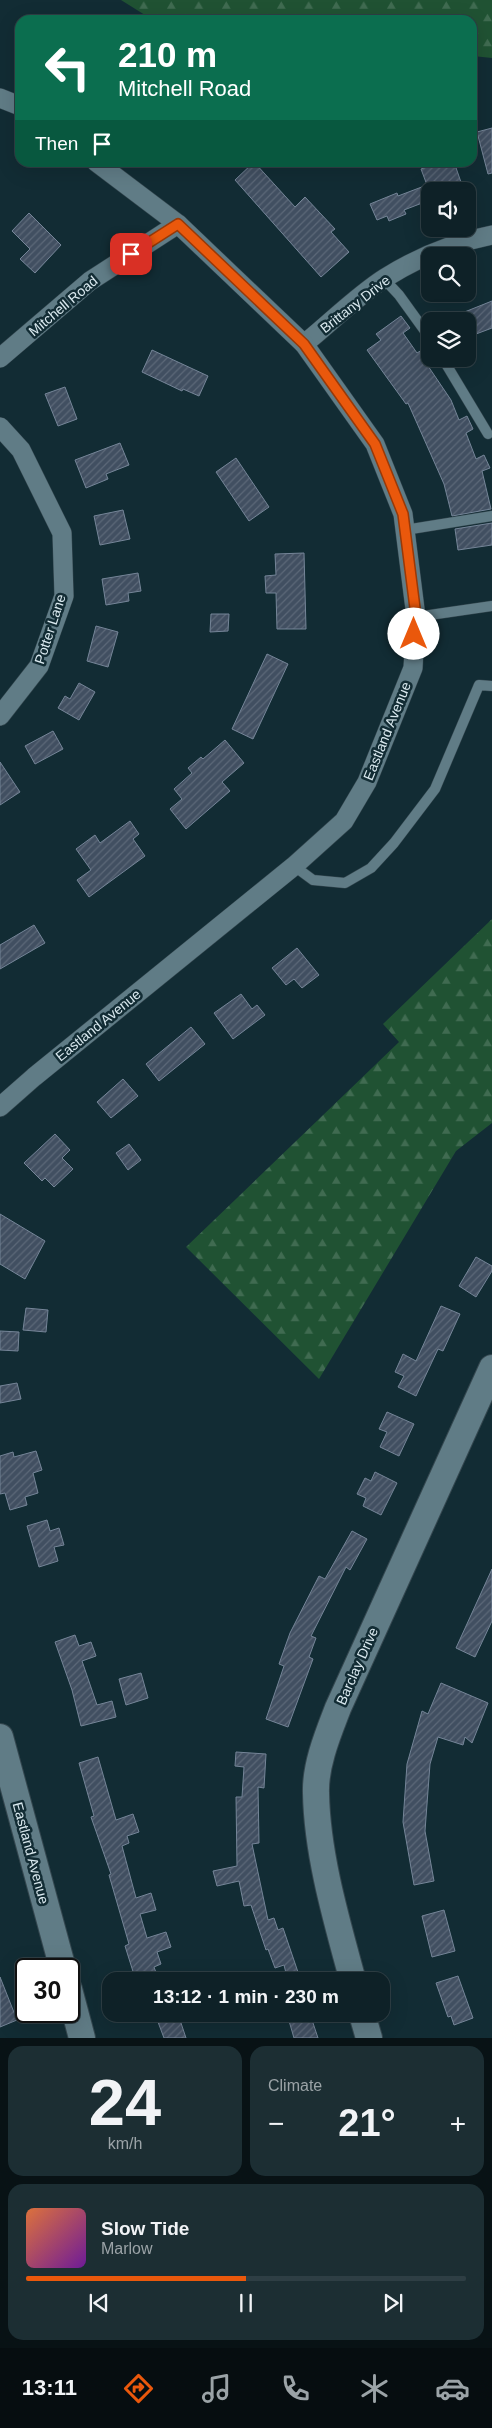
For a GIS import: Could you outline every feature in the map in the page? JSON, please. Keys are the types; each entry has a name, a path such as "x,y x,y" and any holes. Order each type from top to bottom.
{"street":[{"path":"0,98 15,104"},
{"name":"Eastland Avenue","path":"0,1107 294,866 344,822 368,782 413,668 416,616 403,514 375,444 304,344 178,224 103,167"},
{"name":"Mitchell Road","path":"0,358 90,280 178,224"},
{"name":"Brittany Drive","path":"304,344 384,279 441,250 474,238 492,235"},
{"name":"Potter Lane","path":"0,427 21,450 62,532 64,596 39,666 0,716"},
{"name":"Barclay Drive","path":"350,1972 337,1924 322,1844 316,1792 324,1747 338,1708 492,1368"},
{"name":"Eastland Avenue","path":"0,1737 6,1785 60,1958"},
{"path":"364,2022 369,2038"},
{"path":"78,2023 82,2038"}],"lane":[{"path":"384,279 399,295 421,326"},
{"path":"449,367 488,434"},
{"path":"405,530 492,516"},
{"path":"416,616 492,606"},
{"path":"294,866 313,880 345,884 371,868 394,843 434,788 480,685 492,686"}],"green space":[{"path":"121,0 492,0 492,58 477,56 477,15 145,15"},
{"path":"492,919 492,1123 456,1151 319,1379 186,1247 399,1042 383,1024"}],"building":[{"path":"492,128 492,173 488,174 477,132"},
{"path":"249,167 259,167 295,207 305,197 335,229 331,232 349,252 321,277 235,180"},
{"path":"426,167 456,167 461,182 426,182 421,169"},
{"path":"421,187 421,203 404,210 406,214 389,221 387,216 377,220 370,204 397,193 398,196"},
{"path":"29,213 61,245 35,273 20,259 30,249 12,231"},
{"path":"492,301 492,328 476,334 476,312 464,312"},
{"path":"401,316 410,328 403,333 417,353 421,350 421,367 429,367 451,400 459,420 467,416 473,429 466,433 476,459 484,455 490,468 482,471 491,509 452,516 444,484 408,403 406,404 367,350 381,340 376,334"},
{"path":"152,350 208,376 199,396 183,389 182,391 142,372"},
{"path":"65,387 77,419 58,426 45,394"},
{"path":"120,443 129,465 106,474 108,479 86,488 75,460"},
{"path":"236,458 269,507 249,521 216,472"},
{"path":"123,510 130,539 100,545 94,516"},
{"path":"492,523 492,545 458,550 455,529"},
{"path":"304,553 306,629 277,629 276,593 266,593 265,576 276,575 275,554"},
{"path":"138,573 141,591 128,593 129,601 106,605 102,579"},
{"path":"211,614 229,614 228,631 210,632"},
{"path":"96,626 118,632 108,667 87,661"},
{"path":"267,654 288,664 253,739 232,729"},
{"path":"79,683 95,692 79,720 58,708 65,696 70,699"},
{"path":"53,731 63,749 35,764 25,746"},
{"path":"225,740 244,763 222,782 230,791 186,829 170,809 182,799 174,789 192,773 188,768 201,757 203,759"},
{"path":"0,762 20,792 0,805"},
{"path":"130,821 139,834 133,839 145,856 89,897 77,880 91,870 76,849 95,835 100,843"},
{"path":"34,925 45,943 0,969 0,945"},
{"path":"297,948 319,975 302,988 294,979 286,985 272,968"},
{"path":"241,994 252,1009 257,1005 265,1015 233,1039 214,1013"},
{"path":"191,1027 205,1044 159,1081 146,1064"},
{"path":"123,1079 138,1096 111,1118 97,1102"},
{"path":"55,1134 70,1150 62,1158 73,1169 54,1187 45,1178 42,1181 24,1163"},
{"path":"129,1144 141,1160 128,1170 116,1153"},
{"path":"0,1214 45,1241 25,1279 0,1264"},
{"path":"476,1257 492,1266 492,1271 476,1297 459,1286"},
{"path":"441,1306 460,1314 443,1351 438,1349 416,1396 398,1387 404,1376 395,1372 403,1354 416,1361"},
{"path":"26,1308 48,1310 46,1332 23,1330"},
{"path":"0,1331 19,1332 18,1351 0,1350"},
{"path":"17,1383 21,1399 0,1403 0,1386"},
{"path":"387,1412 414,1424 399,1456 380,1447 387,1432 379,1429"},
{"path":"36,1451 42,1470 33,1473 38,1493 25,1497 27,1505 10,1510 5,1493 0,1494 0,1456 13,1452 14,1457"},
{"path":"375,1472 397,1483 381,1515 363,1506 366,1498 357,1494 365,1478 371,1481"},
{"path":"47,1520 50,1531 59,1528 64,1545 54,1547 58,1561 39,1567 27,1526"},
{"path":"352,1531 367,1539 350,1570 346,1567 311,1636 316,1638 309,1657 313,1659 288,1727 266,1719 284,1666 279,1664 290,1633 319,1576 325,1579"},
{"path":"492,1569 492,1621 475,1657 456,1648"},
{"path":"75,1635 79,1646 91,1642 96,1656 82,1661 97,1705 112,1701 116,1717 81,1726 72,1690 55,1642"},
{"path":"141,1673 148,1698 126,1705 119,1679"},
{"path":"441,1683 488,1703 472,1743 465,1737 463,1745 438,1737 430,1764 425,1831 434,1881 414,1885 403,1822 407,1764 422,1711 428,1714"},
{"path":"236,1752 266,1754 264,1788 258,1787 259,1843 252,1844 268,1920 274,1918 278,1930 283,1928 298,1972 286,1972 284,1965 275,1968 268,1949 266,1950 251,1905 244,1906 239,1881 217,1886 213,1871 237,1866 236,1797 242,1797 244,1767 235,1766"},
{"path":"98,1757 116,1820 133,1814 139,1832 127,1836 129,1843 122,1846 136,1898 151,1893 156,1910 140,1914 147,1938 166,1932 171,1947 157,1952 161,1964 154,1967 156,1972 133,1972 125,1946 129,1944 109,1875 111,1874 91,1817 94,1816 79,1763"},
{"path":"444,1910 455,1951 432,1957 422,1916"},
{"path":"458,1976 473,2018 454,2025 451,2016 448,2017 436,1983"},
{"path":"0,1977 15,2015 15,2021 0,2027"},
{"path":"158,2022 181,2022 186,2038 164,2038"},
{"path":"289,2022 313,2022 318,2038 294,2038"}],"route":[{"path":"131,254 178,224 304,344 375,444 403,514 416,616 414,634"}]}
